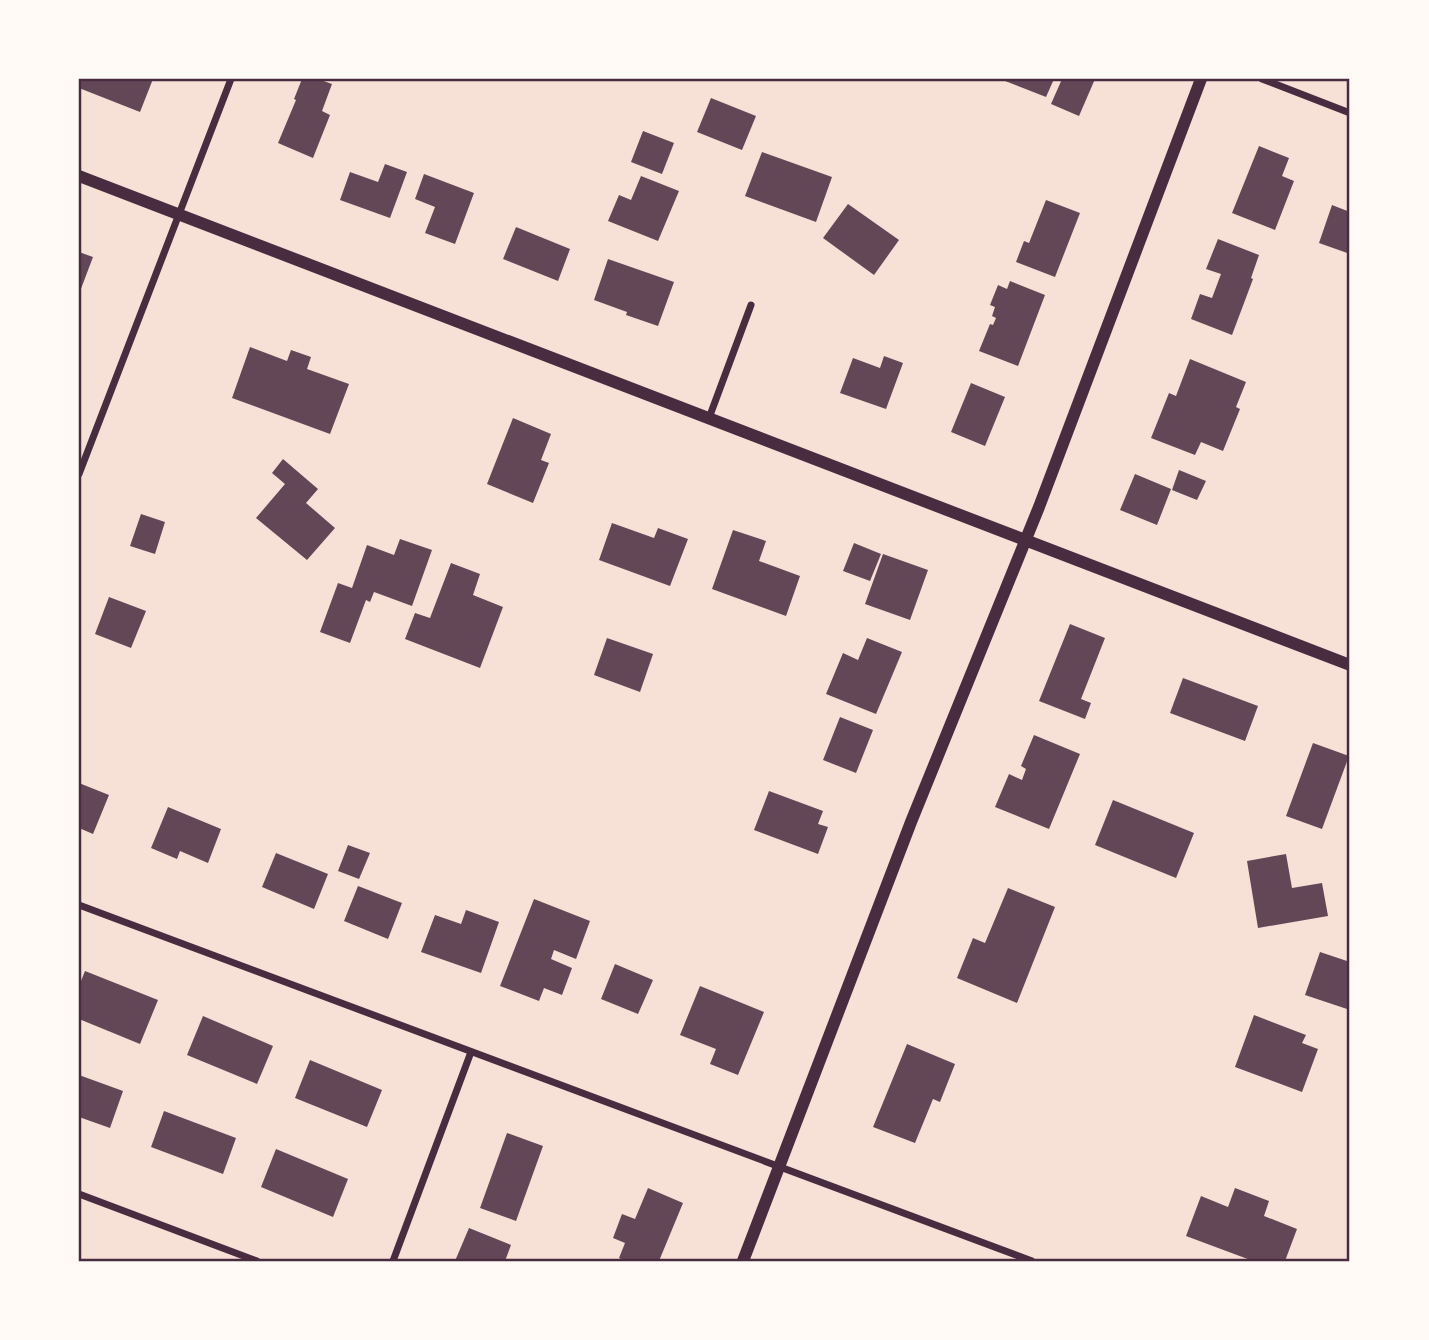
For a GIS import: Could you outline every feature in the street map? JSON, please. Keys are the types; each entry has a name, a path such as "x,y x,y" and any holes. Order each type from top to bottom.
{"street":[{"path":"79,474 231,79"},
{"path":"743,1261 911,822 1026,540 1200,79"},
{"path":"1262,79 1350,113"},
{"path":"79,176 1350,665"},
{"path":"709,418 751,305"},
{"path":"79,905 1032,1261"},
{"path":"393,1261 471,1052"},
{"path":"79,1194 257,1261"}],"building":[{"path":"79,79 153,79 140,112 79,88"},
{"path":"302,79 318,79 332,84 322,111 330,115 313,158 278,143"},
{"path":"1000,79 1054,79 1046,97"},
{"path":"1062,79 1095,79 1079,116 1051,104"},
{"path":"711,98 756,116 742,150 697,132"},
{"path":"643,131 674,143 662,174 631,162"},
{"path":"1259,146 1289,158 1282,176 1294,181 1275,230 1232,213"},
{"path":"762,152 832,177 816,222 745,196"},
{"path":"385,164 407,172 390,218 340,200 350,172 378,182"},
{"path":"424,174 474,193 455,244 425,233 435,207 415,199"},
{"path":"641,176 679,191 658,241 608,221 619,195 631,200"},
{"path":"1046,200 1080,213 1055,277 1016,262 1024,241 1029,243"},
{"path":"848,204 899,240 874,275 823,238"},
{"path":"1332,205 1350,212 1350,254 1319,243"},
{"path":"516,227 570,249 558,281 503,259"},
{"path":"1218,239 1259,255 1232,335 1191,319 1200,294 1212,298 1221,274 1206,269"},
{"path":"79,252 93,257 79,294"},
{"path":"608,259 674,282 658,326 594,300"},
{"path":"1010,281 1045,295 1018,366 979,351 990,324 993,325 996,318 992,316 995,307 990,305 998,285 1007,289"},
{"path":"250,347 287,361 291,350 311,357 307,369 349,384 330,434 232,398"},
{"path":"884,356 903,363 886,409 840,393 853,358 880,368"},
{"path":"1190,359 1246,382 1236,407 1240,409 1223,451 1201,442 1195,455 1151,438 1169,393 1176,396"},
{"path":"971,383 1005,397 985,446 951,432"},
{"path":"513,418 551,434 541,460 549,463 533,503 487,484"},
{"path":"283,459 318,489 306,503 335,528 307,560 256,518 285,484 272,473"},
{"path":"1179,470 1206,481 1197,500 1172,490"},
{"path":"1135,474 1171,489 1157,525 1120,510"},
{"path":"141,514 165,522 155,554 130,546"},
{"path":"612,523 654,538 658,528 688,539 670,586 599,560"},
{"path":"733,530 766,541 759,561 800,576 786,616 712,589"},
{"path":"400,539 432,550 412,606 374,592 370,602 366,600 350,643 320,632 338,583 352,588 367,545 394,555"},
{"path":"854,543 881,554 870,581 843,571"},
{"path":"883,554 928,570 910,620 865,604"},
{"path":"451,563 480,574 473,595 503,607 480,668 405,639 415,613 430,618"},
{"path":"109,597 146,611 131,648 95,634"},
{"path":"1070,624 1105,638 1081,699 1091,703 1085,719 1039,701"},
{"path":"607,638 653,654 640,692 594,675"},
{"path":"867,638 902,652 876,714 826,694 843,653 858,660"},
{"path":"1183,678 1258,706 1245,741 1170,713"},
{"path":"840,717 873,730 856,773 823,760"},
{"path":"1034,735 1080,754 1049,829 995,807 1009,774 1022,780 1026,769 1021,766"},
{"path":"1313,743 1349,756 1322,829 1286,816"},
{"path":"79,783 109,795 93,834 79,828"},
{"path":"769,791 823,811 818,824 828,827 818,854 754,830"},
{"path":"1113,800 1194,833 1176,878 1095,845"},
{"path":"168,807 221,829 208,863 180,851 177,859 151,848"},
{"path":"348,845 370,853 359,879 338,871"},
{"path":"276,853 328,874 314,909 262,887"},
{"path":"1286,854 1292,888 1322,883 1328,916 1258,928 1247,861"},
{"path":"358,886 402,903 388,939 344,921"},
{"path":"1008,888 1055,907 1017,1003 957,978 973,938 985,943"},
{"path":"534,899 590,921 576,959 554,950 551,959 572,968 562,995 544,988 539,1001 500,986"},
{"path":"466,910 499,922 481,973 421,952 435,915 461,924"},
{"path":"1320,952 1350,962 1350,1010 1305,995"},
{"path":"615,964 653,980 638,1014 601,999"},
{"path":"85,971 158,1000 140,1044 79,1019 79,986"},
{"path":"700,986 764,1012 738,1075 710,1064 716,1049 680,1035"},
{"path":"1254,1015 1306,1035 1302,1043 1318,1049 1302,1092 1235,1067"},
{"path":"203,1016 273,1046 257,1084 187,1055"},
{"path":"907,1044 955,1064 940,1102 933,1099 915,1143 873,1127"},
{"path":"310,1060 382,1090 367,1127 295,1098"},
{"path":"79,1075 123,1091 110,1128 79,1117"},
{"path":"164,1111 236,1138 223,1174 151,1147"},
{"path":"507,1133 543,1146 516,1221 480,1208"},
{"path":"276,1149 348,1179 333,1217 261,1187"},
{"path":"648,1188 683,1203 659,1261 625,1261 619,1258 625,1243 613,1238 622,1214 635,1219"},
{"path":"1235,1188 1269,1201 1264,1216 1297,1229 1285,1261 1253,1261 1186,1236 1201,1196 1228,1207"},
{"path":"469,1228 511,1245 505,1261 455,1261"}]}
